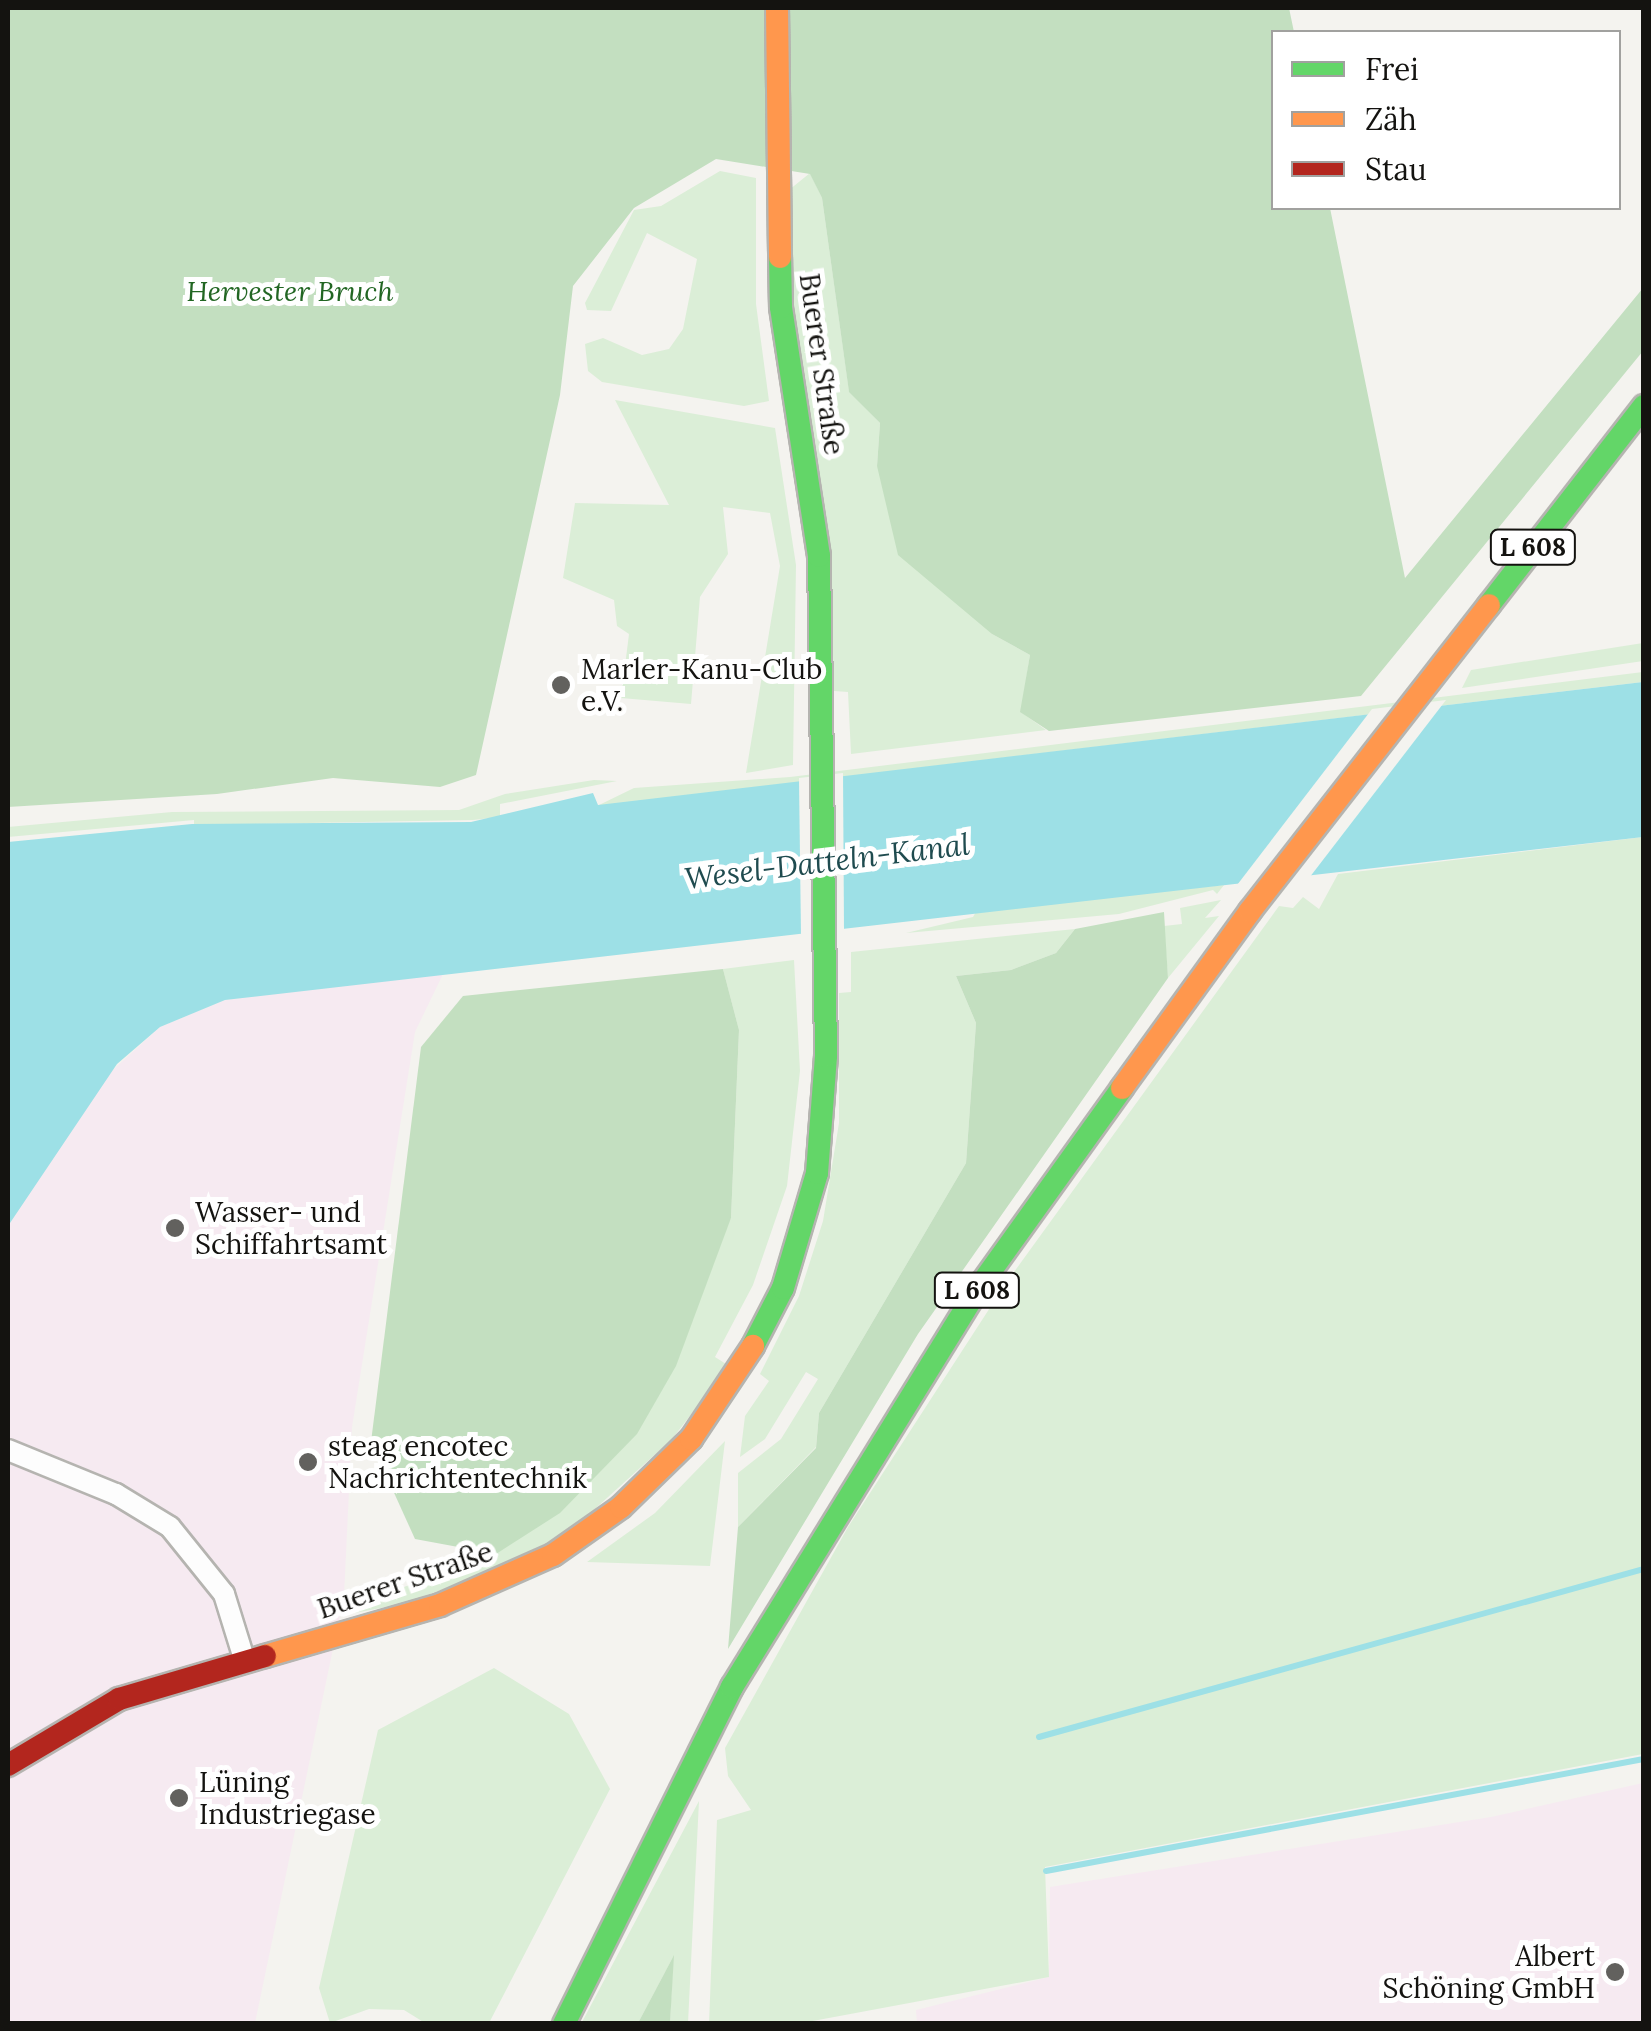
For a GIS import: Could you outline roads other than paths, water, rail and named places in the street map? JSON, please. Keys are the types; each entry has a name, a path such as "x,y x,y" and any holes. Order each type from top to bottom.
{"street":[{"name":"Buerer Straße","path":"8,1766 120,1699 498,1583 588,1533 690,1439 769,1318 808,1215 824,1113 825,961 820,556 778,270 777,8"},
{"name":"L 608","path":"564,2024 679,1786 732,1687 982,1283 1250,911 1644,406"},
{"path":"8,1450 116,1494 170,1527 224,1594 244,1662"}],"water":[{"name":"Wesel-Datteln-Kanal","path":"1643,682 1643,837 225,1000 160,1027 117,1064 8,1226 8,842 192,824 471,822 593,793 598,805"}],"waterway":[{"path":"1039,1737 1644,1569"},
{"path":"1046,1871 1644,1759"}],"place":[{"name":"Marler-Kanu-Club e.V.","path":"561,685"},
{"name":"Wasser- und Schiffahrtsamt","path":"175,1228"},
{"name":"steag encotec Nachrichtentechnik","path":"308,1462"},
{"name":"Lüning Industriegase","path":"179,1798"},
{"name":"Albert Schöning GmbH","path":"1615,1972"}],"park label":[{"name":"Hervester Bruch","path":"290,291"}]}
